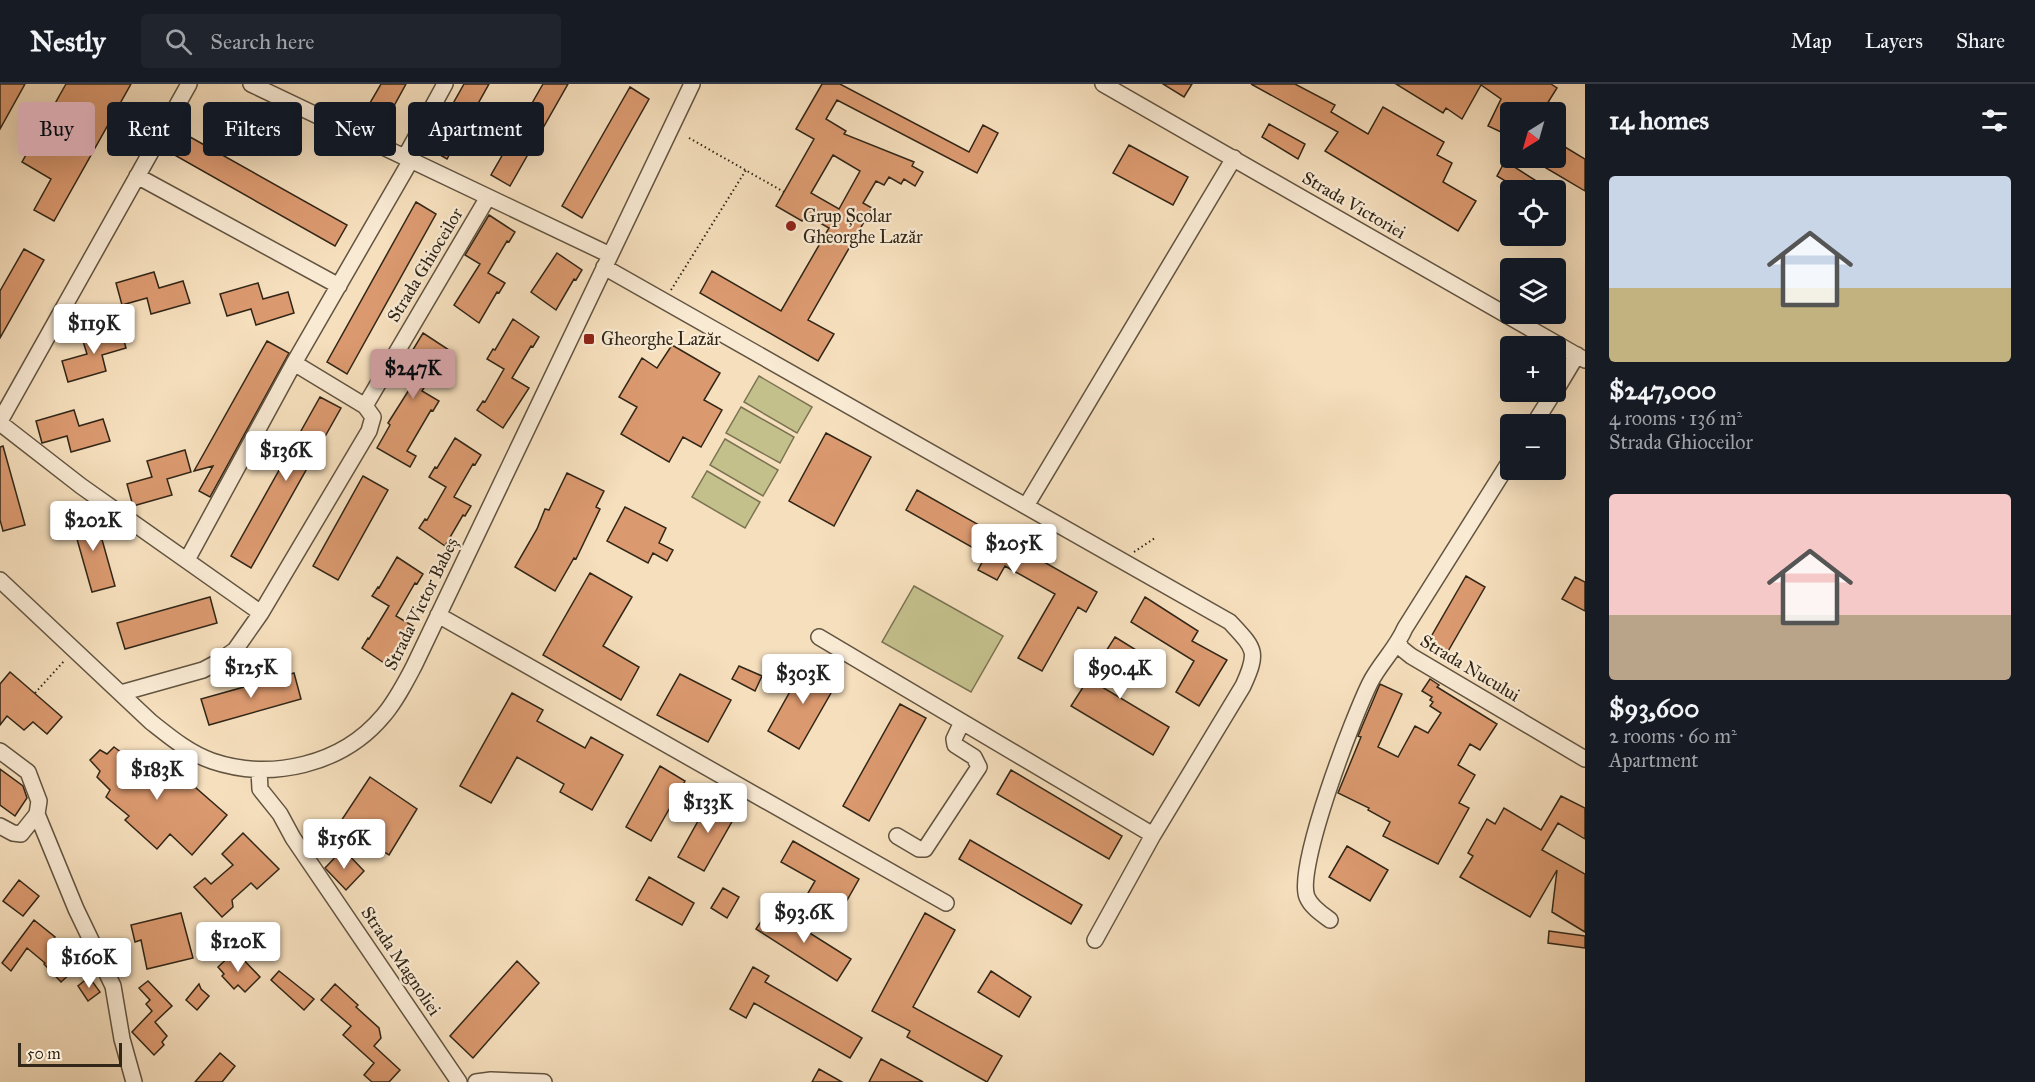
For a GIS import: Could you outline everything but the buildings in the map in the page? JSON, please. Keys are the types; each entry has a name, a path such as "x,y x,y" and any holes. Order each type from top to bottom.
{"street":[{"path":"189,84 0,422 81,486 261,613"},
{"path":"251,84 488,197 607,261 664,301 1230,622 1251,644 1254,657 1252,668 1153,835 1095,940"},
{"path":"187,560 408,159 445,84"},
{"name":"Strada Victor Babeș","path":"0,580 151,722 192,751 210,760 230,766 259,770 295,767 327,757 345,748 373,727 399,695 692,84"},
{"name":"Strada Victoriei","path":"1103,84 1581,357"},
{"path":"1026,506 1234,158"},
{"path":"137,176 339,286"},
{"name":"Strada Ghioceilor","path":"365,405 488,197"},
{"path":"1566,377 1581,357"},
{"path":"121,693 203,670 235,650 261,613 369,431 373,417 365,405 294,363"},
{"name":"Strada Nucului","path":"1500,477 1405,628 1399,642 1401,648 1411,656 1585,759"},
{"path":"438,615 946,903"},
{"path":"819,637 1153,835"},
{"path":"1330,920 1317,910 1307,897 1306,870 1314,837 1359,706 1371,680 1399,642"},
{"path":"897,836 919,849 925,849 979,767 974,757 955,745 954,739 962,722"},
{"path":"0,751 28,772 39,801 37,814 21,834 13,833 0,826"},
{"name":"Strada Magnoliei","path":"259,770 260,789 280,814 293,838 459,1082"},
{"path":"37,814 76,909 113,986 122,1039 134,1082"},
{"path":"476,1082 491,1080 544,1082"}],"path":[{"path":"689,138 784,192"},
{"path":"664,301 746,170"},
{"path":"1122,561 1155,538"},
{"path":"35,693 69,656"}],"shaded area":[{"path":"759,376 812,407 797,433 744,402"},
{"path":"741,407 794,437 780,463 726,433"},
{"path":"725,439 778,470 763,496 710,465"},
{"path":"707,471 760,502 745,528 692,497"},
{"path":"914,586 1003,636 971,692 882,642"}],"place":[{"name":"Grup Școlar Gheorghe Lazăr","path":"791,226"},
{"name":"Gheorghe Lazăr","path":"589,339"}]}
